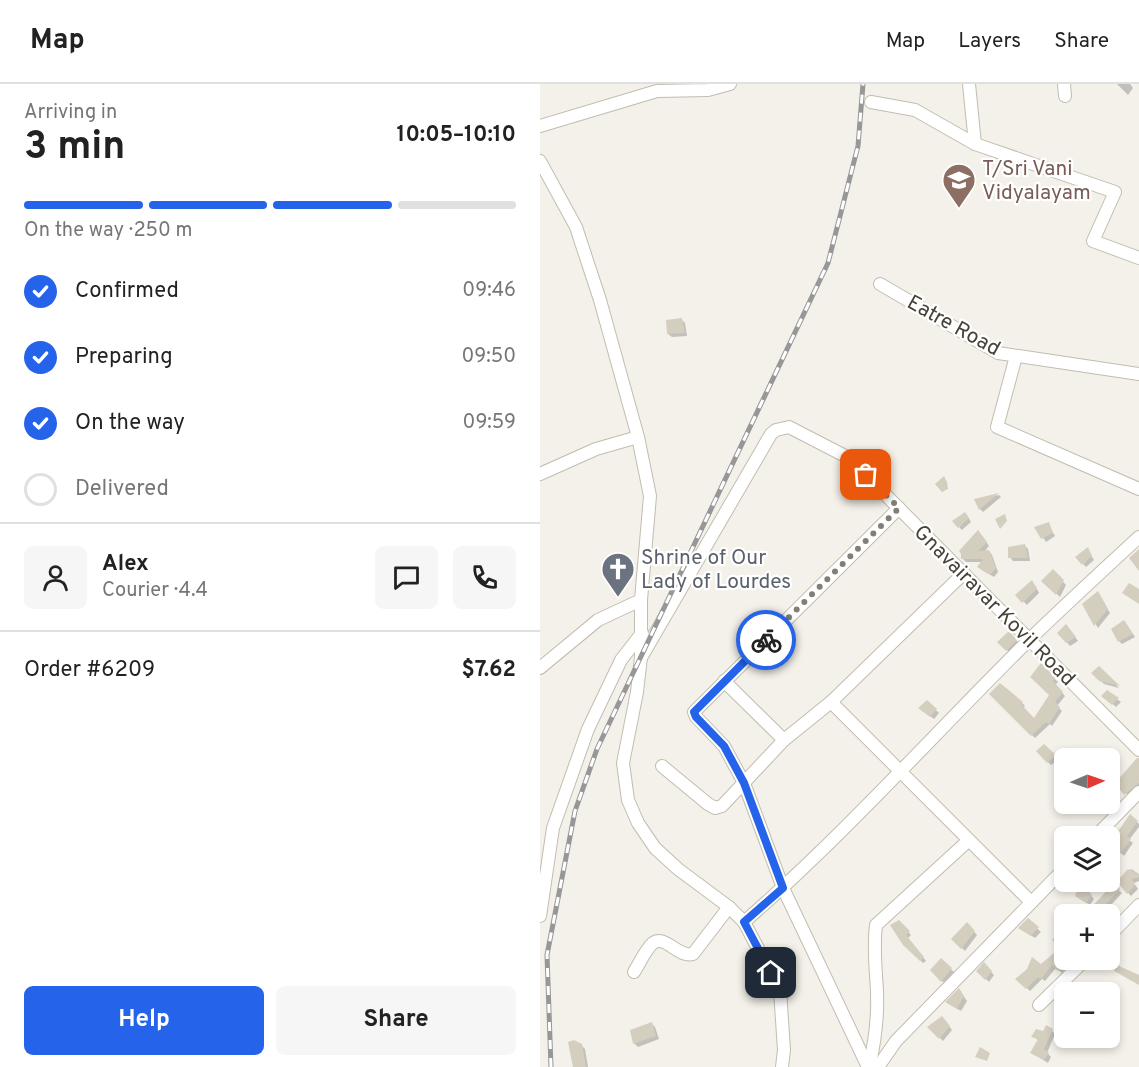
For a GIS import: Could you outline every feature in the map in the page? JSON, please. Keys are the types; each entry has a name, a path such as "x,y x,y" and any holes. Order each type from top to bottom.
{"street":[{"path":"540,126 657,91 708,90 730,84"},
{"path":"969,84 975,144"},
{"path":"871,102 915,110 975,144 1115,192 1093,241 1139,258"},
{"path":"540,161 576,227 600,300 638,437 650,496 641,600 641,657 637,692 623,763 628,800 638,823 655,848 678,869 729,907 744,922 780,990 784,1050 782,1067"},
{"name":"Eatre Road","path":"880,284 998,353 1139,374"},
{"path":"1016,356 997,427 1139,489"},
{"name":"Gnavairavar Kovil Road","path":"641,657 771,434 776,430 789,427 849,458 1139,750"},
{"path":"540,474 596,448 638,437"},
{"path":"869,1067 783,888 744,783 724,746 696,717 694,712 899,508"},
{"path":"744,922 783,888 901,772 1029,639 1139,537"},
{"path":"662,766 708,804 715,808 722,806 784,740 831,702 964,573"},
{"path":"540,668 598,620 641,600"},
{"path":"540,916 553,828 588,729 621,660 642,633"},
{"path":"724,681 784,740"},
{"path":"831,702 1031,902"},
{"path":"1106,826 1139,792"},
{"path":"869,1067 876,1040 877,993 874,942 876,925 969,840"},
{"path":"878,1067 896,1041 1054,879"},
{"path":"1120,924 1139,905"},
{"path":"634,972 652,944 657,941 663,941 682,954 693,954 729,907"},
{"path":"1039,1005 1074,970"}],"building":[{"path":"682,318 685,333 667,334 666,320"},
{"path":"944,476 948,489 942,492 935,484"},
{"path":"999,493 979,510 974,499"},
{"path":"965,512 969,518 958,528 952,521"},
{"path":"1005,514 1007,521 1000,529 995,519"},
{"path":"1049,522 1053,533 1041,539 1034,527"},
{"path":"978,530 987,542 978,551 989,550 996,568 990,575 977,567 983,559 961,559 959,551"},
{"path":"1025,544 1028,558 1008,558 1008,547"},
{"path":"1088,547 1092,556 1082,565 1075,557"},
{"path":"1139,549 1139,571 1129,558"},
{"path":"1053,569 1064,580 1056,595 1041,581"},
{"path":"1032,580 1037,589 1022,603 1015,595"},
{"path":"1129,583 1139,589 1139,604 1122,593"},
{"path":"1098,591 1108,609 1094,626 1082,604"},
{"path":"1124,620 1133,634 1118,642 1111,629"},
{"path":"1066,624 1076,637 1066,643 1057,633"},
{"path":"1009,631 1017,640 1006,651 997,642"},
{"path":"1041,663 1056,678 1053,681 1063,692 1055,702 1060,707 1049,724 1046,722 1031,736 989,694 1000,683 1023,702 1021,704 1034,718 1049,695 1030,677"},
{"path":"1099,666 1120,686 1099,681 1091,673"},
{"path":"1107,690 1119,698 1112,705 1101,696"},
{"path":"927,700 937,709 930,717 918,708"},
{"path":"1044,744 1054,753 1054,757 1047,763 1036,751"},
{"path":"1139,758 1139,783 1124,795 1120,790 1120,777"},
{"path":"1130,814 1138,821 1127,836 1131,839 1120,854 1120,829"},
{"path":"1128,869 1139,874 1139,877 1132,879 1135,885 1127,894 1120,885 1120,878"},
{"path":"1076,892 1089,892 1092,895 1086,903 1075,896"},
{"path":"1106,892 1117,892 1106,904 1094,904"},
{"path":"1028,918 1039,927 1031,936 1018,928"},
{"path":"899,920 910,931 906,935 924,957 920,961 903,945 890,925"},
{"path":"967,922 975,931 961,949 951,939"},
{"path":"1054,953 1054,967 1052,965 1041,979 1038,977 1026,989 1015,979 1027,969 1032,957 1041,964"},
{"path":"941,958 952,968 941,982 930,970"},
{"path":"984,962 992,971 985,980 976,971"},
{"path":"1120,966 1139,975 1139,985 1114,971 1120,970"},
{"path":"959,988 964,996 957,1009 945,1002"},
{"path":"942,1016 950,1026 939,1039 927,1027"},
{"path":"652,1022 656,1036 633,1044 630,1030"},
{"path":"1046,1025 1053,1029 1044,1049 1049,1053 1044,1060 1030,1053 1038,1039 1031,1037 1036,1029 1043,1031"},
{"path":"574,1040 582,1044 586,1067 573,1067 568,1042"},
{"path":"980,1047 990,1053 987,1061 975,1057"}],"railway":[{"path":"551,1067 547,955 575,811 597,749 828,263 858,146 863,84"}],"way so far":[{"path":"766,640 899,508 866,475"}],"place":[{"name":"T/Sri Vani Vidyalayam","path":"959,209"},
{"name":"Shrine of Our Lady of Lourdes","path":"618,598"}],"route":[{"path":"766,640 694,712 696,717 724,746 744,783 783,888 744,922 771,973"}]}
